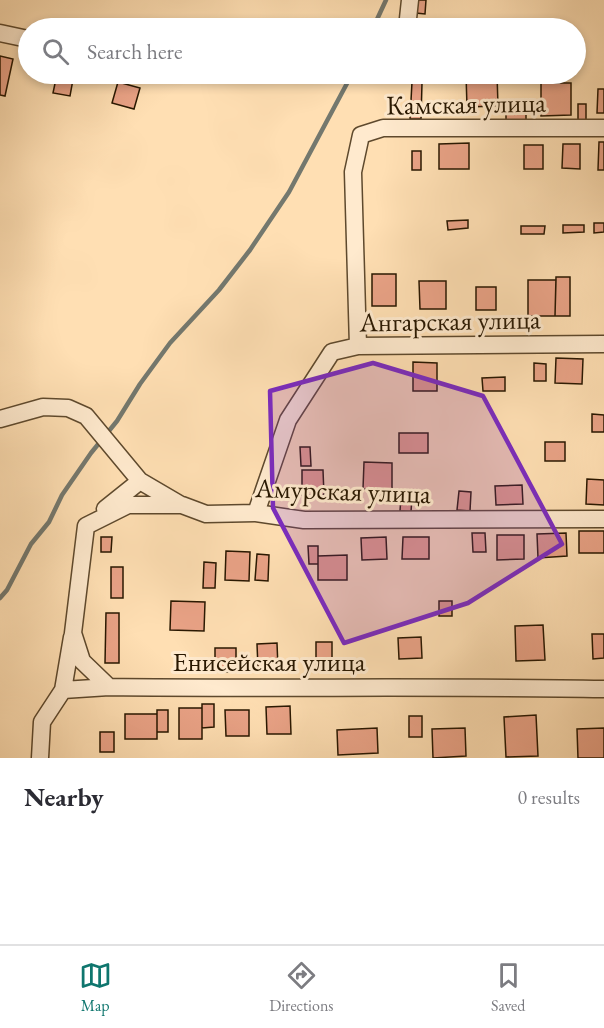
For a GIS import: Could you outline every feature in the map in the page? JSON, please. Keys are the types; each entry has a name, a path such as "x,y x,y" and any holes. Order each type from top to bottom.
{"street":[{"path":"408,18 410,0"},
{"path":"0,33 18,37"},
{"name":"Камская улица","path":"358,346 353,172 361,135 383,128 604,128"},
{"name":"Ангарская улица","path":"256,513 288,420 332,352 358,346 604,344"},
{"path":"0,419 43,407 68,408 86,416 140,481 182,505"},
{"path":"40,758 42,722 63,690 73,633 86,526 140,481"},
{"name":"Амурская улица","path":"86,526 128,505 182,505 206,514 256,513 304,520 604,519"},
{"path":"73,633 82,661 109,687"},
{"name":"Енисейская улица","path":"63,690 109,687 604,689"}],"highlighted area":[{"path":"373,363 483,396 562,544 468,603 344,643 273,508 270,391"}],"building":[{"path":"417,0 426,0 425,14 416,13"},
{"path":"0,56 13,59 5,96 0,95"},
{"path":"55,84 72,84 70,96 53,93"},
{"path":"117,84 140,88 134,109 112,103"},
{"path":"412,84 422,84 421,119 410,119"},
{"path":"466,84 497,84 498,106 467,107"},
{"path":"541,84 571,84 571,115 541,116"},
{"path":"598,89 604,89 604,113 597,113"},
{"path":"578,104 586,104 586,120 578,120"},
{"path":"506,106 526,106 526,120 506,120"},
{"path":"599,142 604,142 604,170 598,170"},
{"path":"469,143 469,169 439,169 439,144"},
{"path":"563,144 580,144 580,169 562,168"},
{"path":"524,145 543,145 543,169 524,169"},
{"path":"412,151 421,151 421,170 412,170"},
{"path":"468,220 468,228 448,230 447,221"},
{"path":"594,223 604,223 604,232 594,233"},
{"path":"563,225 584,225 584,232 563,233"},
{"path":"521,226 545,226 544,234 521,234"},
{"path":"372,274 396,274 396,306 372,306"},
{"path":"556,277 570,277 570,316 555,316"},
{"path":"528,280 556,280 555,316 528,316"},
{"path":"419,281 446,281 446,309 420,309"},
{"path":"476,287 496,287 496,310 476,310"},
{"path":"556,358 583,359 582,384 555,383"},
{"path":"413,362 437,363 437,391 413,391"},
{"path":"534,363 546,364 546,381 534,381"},
{"path":"505,377 505,391 483,391 482,378"},
{"path":"592,414 604,415 604,432 592,432"},
{"path":"399,433 428,433 428,453 399,453"},
{"path":"545,442 565,442 565,461 545,461"},
{"path":"300,447 310,447 311,466 301,466"},
{"path":"364,462 392,463 392,489 363,489"},
{"path":"302,470 323,470 324,495 302,495"},
{"path":"587,479 604,480 604,505 586,504"},
{"path":"522,485 523,504 496,505 495,486"},
{"path":"459,491 471,492 470,511 457,510"},
{"path":"401,497 412,497 411,512 400,511"},
{"path":"579,531 604,531 604,553 579,553"},
{"path":"472,533 485,533 486,552 473,552"},
{"path":"566,533 567,556 538,558 537,534"},
{"path":"497,535 524,535 524,559 497,560"},
{"path":"101,537 112,537 111,552 101,552"},
{"path":"386,537 387,559 362,560 361,538"},
{"path":"403,537 429,537 429,559 402,559"},
{"path":"308,546 318,546 318,564 309,564"},
{"path":"226,551 250,552 249,581 225,580"},
{"path":"257,554 269,555 268,581 255,580"},
{"path":"347,555 347,580 318,580 318,556"},
{"path":"204,562 216,563 215,588 203,588"},
{"path":"111,567 123,567 123,598 111,598"},
{"path":"171,601 205,602 204,631 170,630"},
{"path":"439,601 452,601 452,616 439,616"},
{"path":"106,613 119,613 119,663 105,663"},
{"path":"543,625 545,660 516,661 515,626"},
{"path":"592,634 604,634 604,658 593,659"},
{"path":"421,637 422,658 399,659 398,638"},
{"path":"316,642 332,642 332,670 316,670"},
{"path":"277,643 278,668 258,668 257,644"},
{"path":"215,648 236,648 236,672 215,672"},
{"path":"202,704 214,704 214,727 202,728"},
{"path":"290,706 291,734 267,734 266,707"},
{"path":"179,708 202,708 202,739 179,739"},
{"path":"157,710 168,710 168,732 157,732"},
{"path":"225,710 249,710 249,736 226,736"},
{"path":"125,714 157,714 157,739 125,739"},
{"path":"536,715 538,756 506,757 504,717"},
{"path":"409,716 422,716 422,737 409,737"},
{"path":"377,728 378,753 338,755 337,730"},
{"path":"465,728 466,756 433,758 432,729"},
{"path":"604,728 604,758 578,758 577,729"},
{"path":"100,732 114,732 114,752 100,752"}],"waterway":[{"path":"378,18 386,0"},
{"path":"0,598 7,590 31,544 49,522 62,495 117,421 140,384 170,343 219,290 250,250 289,192 347,84"}]}
